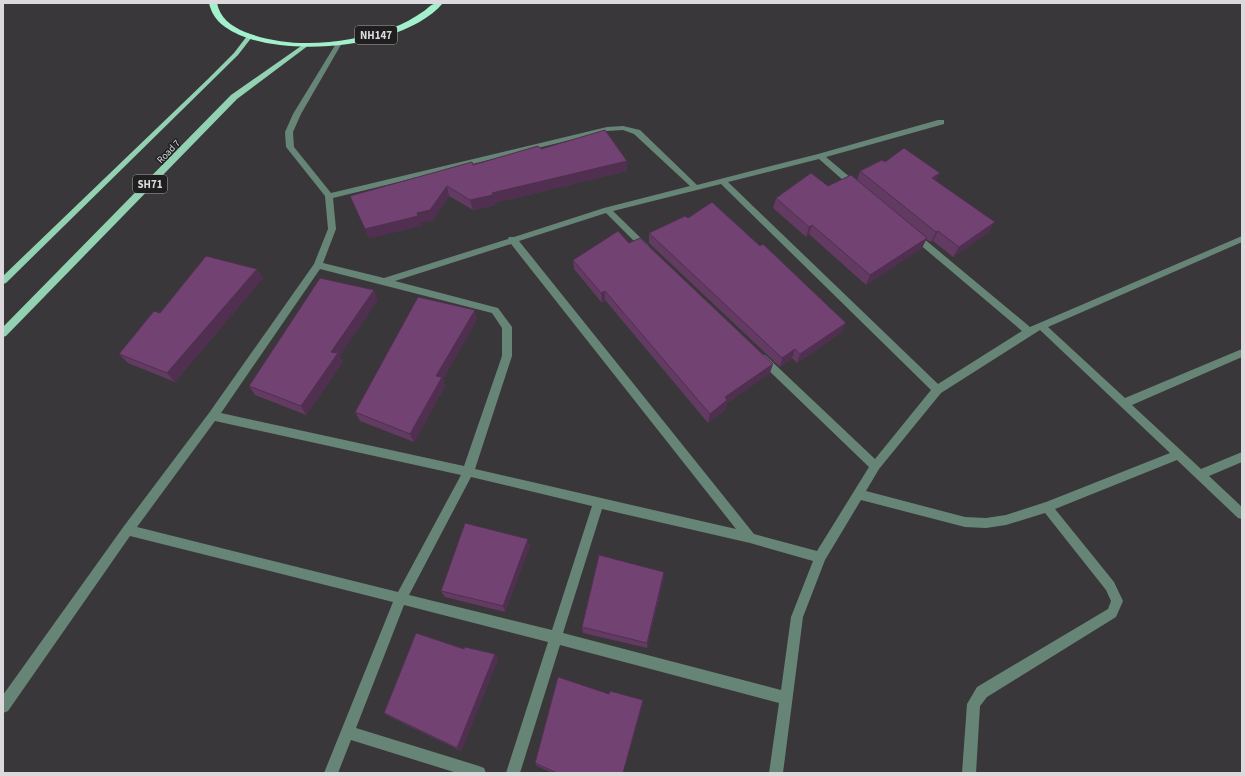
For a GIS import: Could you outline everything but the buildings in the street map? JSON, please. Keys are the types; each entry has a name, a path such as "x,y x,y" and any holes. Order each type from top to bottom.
{"highway":[{"name":"NH147","path":"213,3 215,13 226,26 249,37 275,43 306,45 339,43 382,34 411,22 439,3"}],"main road":[{"name":"Road 7","path":"3,281 210,80 236,54 249,37"},
{"name":"Road 7","path":"3,333 234,97 306,45"}],"street":[{"path":"3,706 128,530 213,416 318,265 332,229 329,196 290,147 289,132 297,114 339,43"},
{"path":"383,282 512,239 606,210 820,156 941,122"},
{"path":"329,196 607,129 623,128 637,132 695,187"},
{"path":"820,156 860,190"},
{"path":"722,180 937,390"},
{"path":"606,210 652,254"},
{"path":"907,229 1029,331"},
{"path":"512,239 750,538"},
{"path":"776,773 797,618 820,557 875,466 937,390 1040,325 1242,239"},
{"path":"318,265 494,310 507,327 508,356 468,472 401,598 331,773"},
{"path":"1040,325 1242,514"},
{"path":"755,352 875,466"},
{"path":"1125,403 1242,353"},
{"path":"213,416 468,472 598,504 750,538 820,557"},
{"path":"858,494 965,522 986,523 1006,520 1047,507 1178,455"},
{"path":"1200,474 1242,457"},
{"path":"513,773 598,504"},
{"path":"969,773 974,704 982,692 1112,613 1117,601 1110,586 1047,507"},
{"path":"128,530 556,637 786,698"},
{"path":"348,732 480,773"}]}
